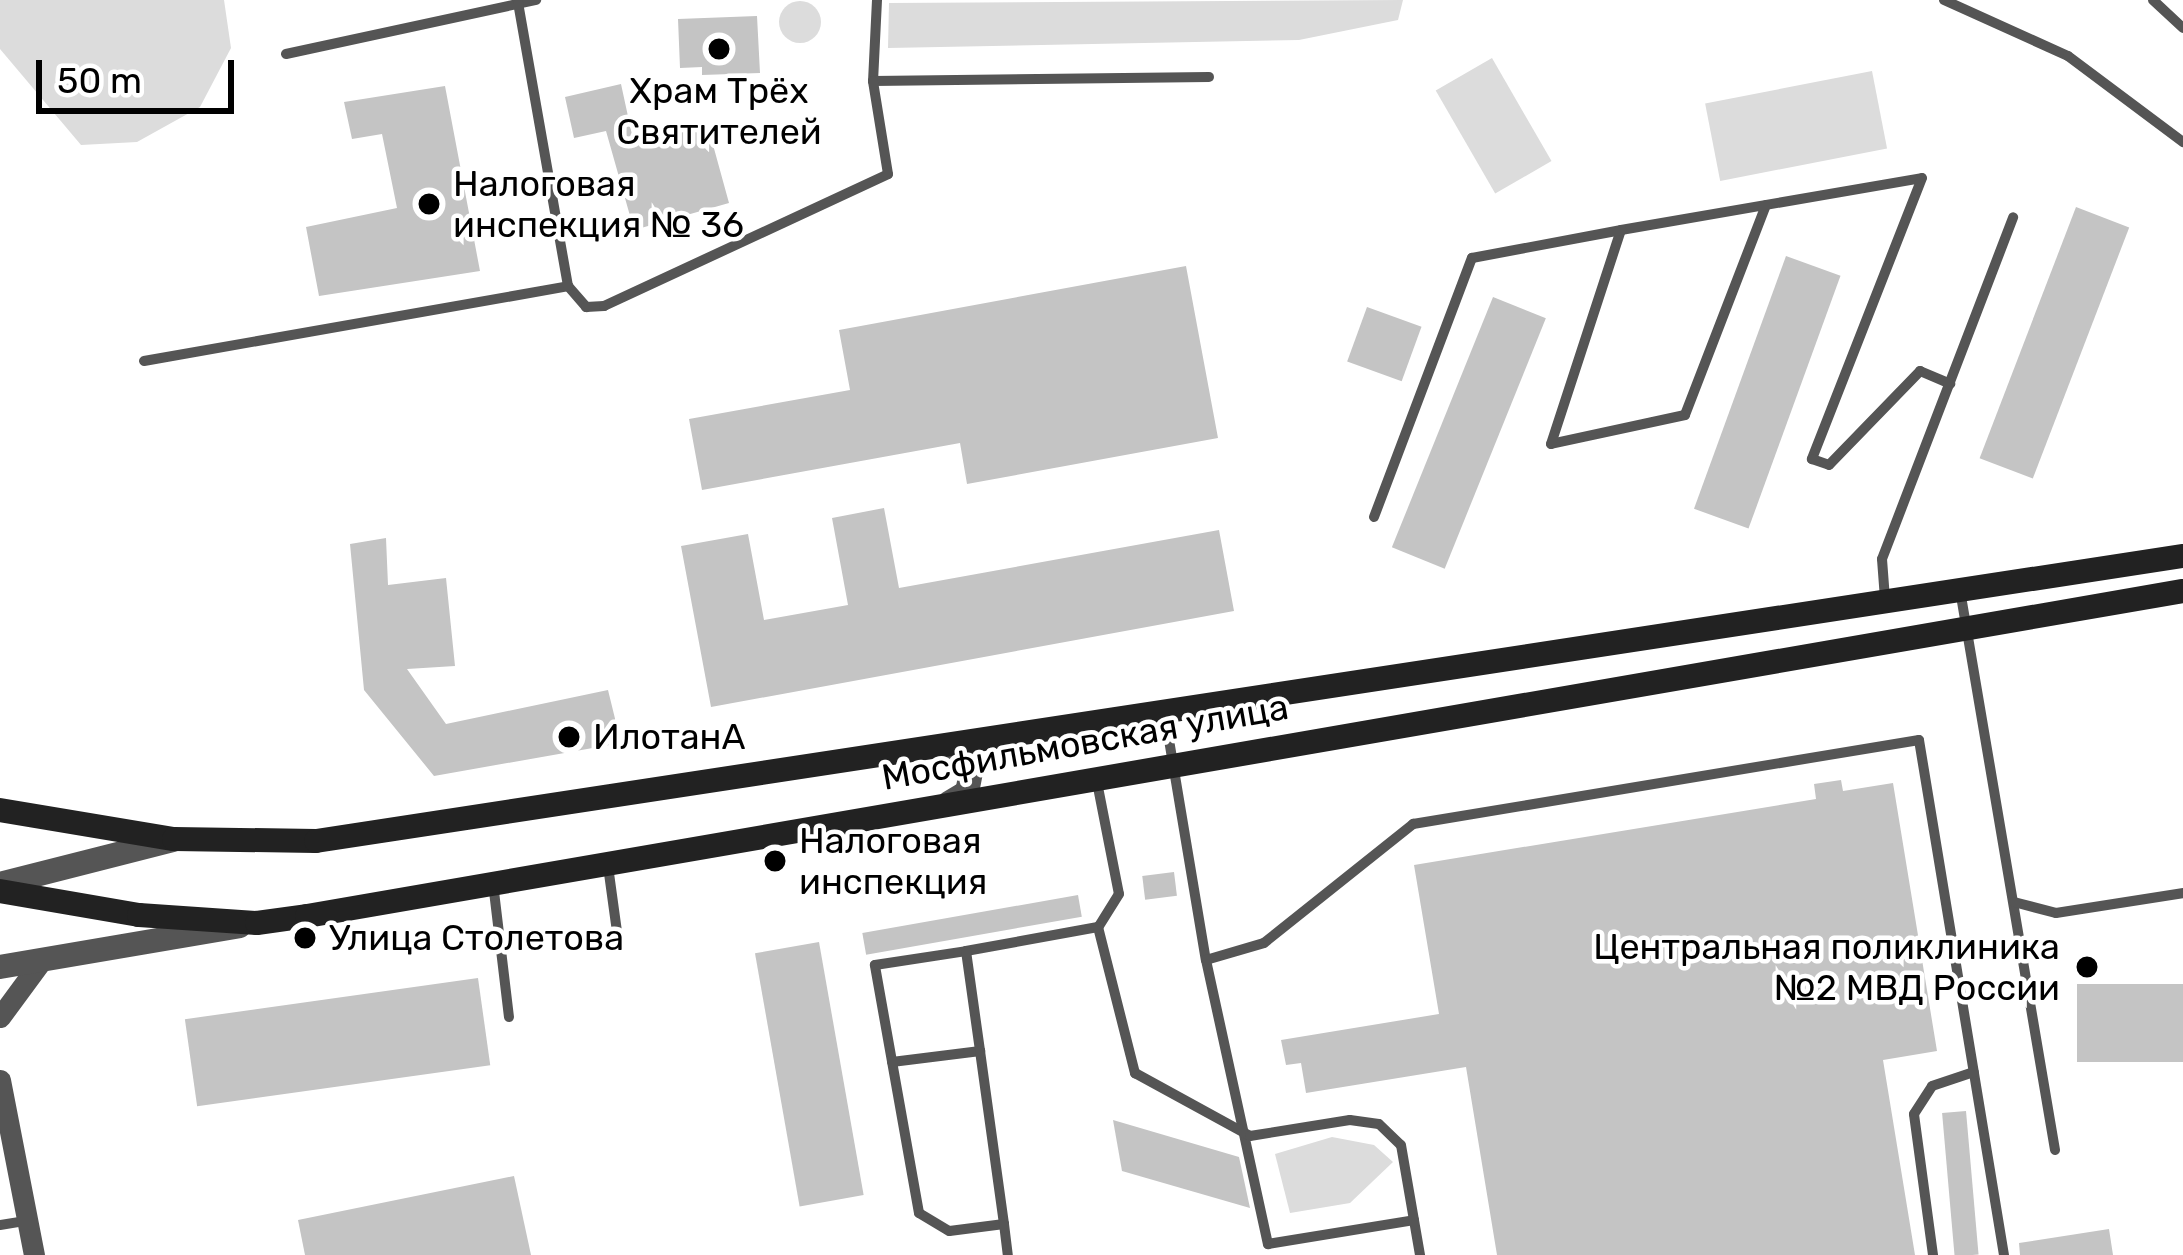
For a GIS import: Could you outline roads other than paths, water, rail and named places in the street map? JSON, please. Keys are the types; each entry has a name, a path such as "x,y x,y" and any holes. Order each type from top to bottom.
{"main road":[{"name":"Мосфильмовская улица","path":"174,839 387,833 2183,556"},
{"name":"Мосфильмовская улица","path":"257,923 2183,591"},
{"path":"0,809 174,839"},
{"path":"0,887 139,915 257,923"}],"street":[{"path":"941,750 961,755 971,772 967,792 949,803"},
{"name":"Мосфильмовская улица","path":"0,887 174,839"},
{"name":"Мосфильмовская улица","path":"0,968 257,923"},
{"path":"0,1017 42,960"},
{"path":"0,1080 34,1255"}],"lane":[{"path":"286,54 536,0"},
{"path":"518,3 568,286 586,308 604,306 888,174 873,81 877,0"},
{"path":"1944,0 2068,56 2183,142"},
{"path":"2152,0 2182,25"},
{"path":"873,81 1209,77"},
{"path":"1374,517 1472,258 1922,178 1812,459 1829,465 1920,371 1951,384"},
{"path":"1621,230 1551,444 1685,415 1766,206"},
{"path":"1885,602 1882,559 2012,217"},
{"path":"144,361 568,286"},
{"path":"1960,590 2055,1150"},
{"path":"1165,716 1206,960 1250,1136 1269,1250 1414,1220"},
{"path":"1206,960 1264,943 1413,824 1919,740 2004,1255"},
{"path":"1096,777 1119,893 1098,927 1135,1073 1250,1136 1350,1120 1379,1124 1401,1145 1420,1255"},
{"path":"607,863 619,946"},
{"path":"493,884 509,1017"},
{"path":"2014,902 2056,913 2183,893"},
{"path":"1004,1224 950,1232 919,1213 874,965 1098,927"},
{"path":"966,951 1008,1255"},
{"path":"892,1062 980,1051"},
{"path":"1933,1255 1915,1114 1932,1086 1973,1072"},
{"path":"0,1225 26,1221"}],"place":[{"name":"Храм Трёх Святителей","path":"719,49"},
{"name":"Налоговая инспекция № 36","path":"429,204"},
{"name":"ИлотанА","path":"569,737"},
{"name":"Налоговая инспекция","path":"775,861"},
{"name":"Улица Столетова","path":"305,938"},
{"name":"Центральная поликлиника №2 МВД России","path":"2087,967"}]}
